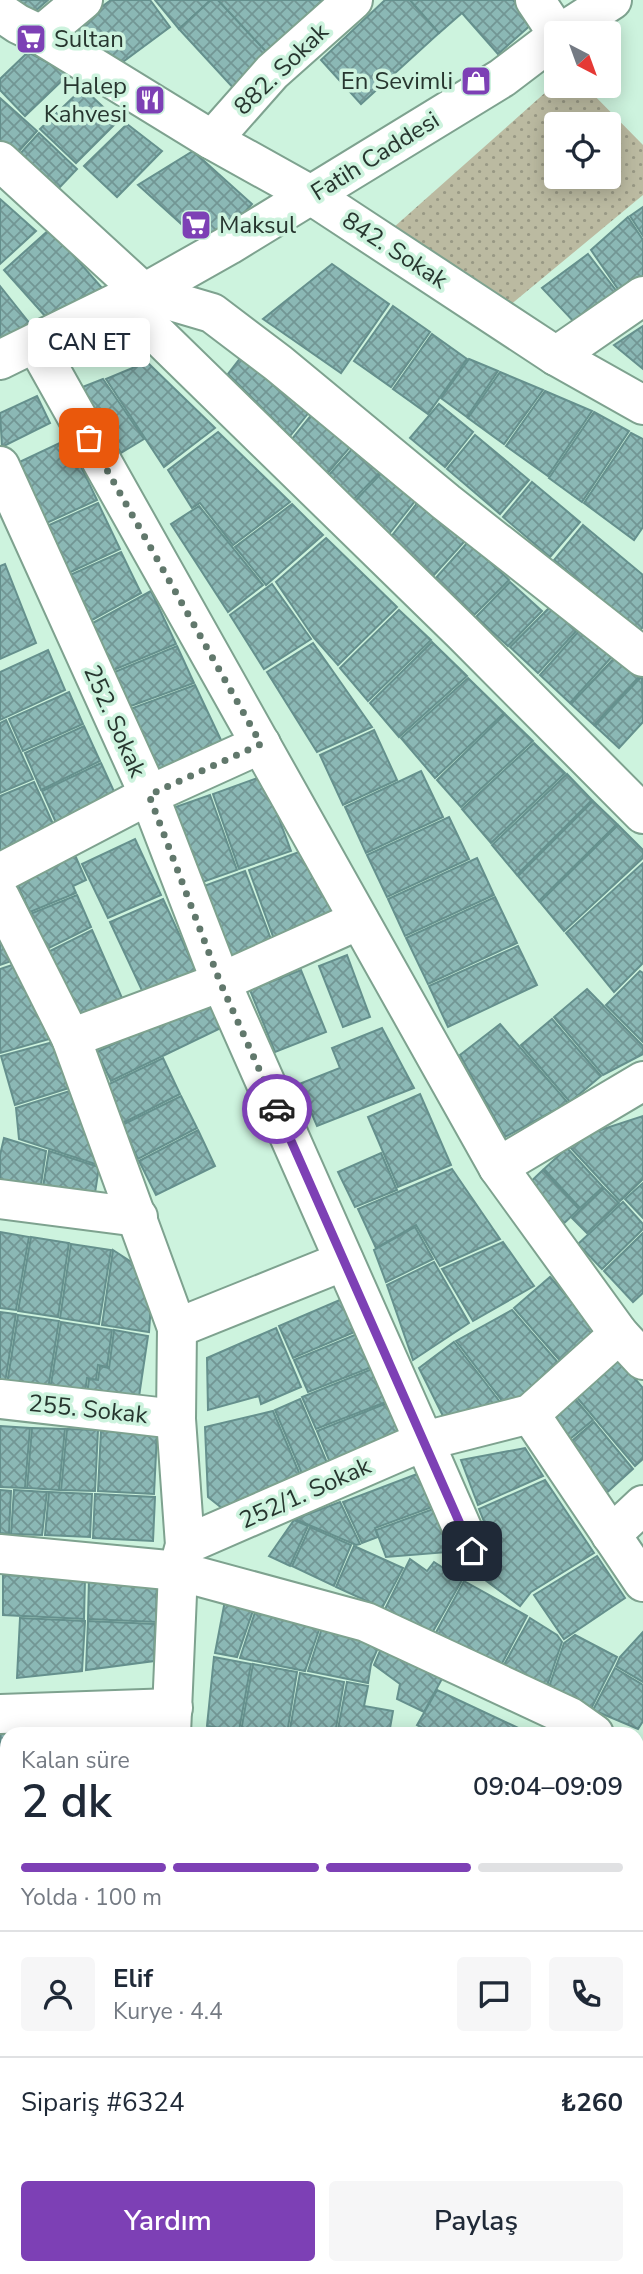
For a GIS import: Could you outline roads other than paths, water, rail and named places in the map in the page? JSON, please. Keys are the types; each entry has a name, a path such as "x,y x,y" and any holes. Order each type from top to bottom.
{"street":[{"path":"41,34 83,0"},
{"name":"882. Sokak","path":"212,141 272,72 353,0"},
{"path":"535,0 549,21"},
{"name":"Fatih Caddesi","path":"579,21 612,0"},
{"name":"842. Sokak","path":"0,12 41,34 212,141 311,195 556,356 643,405"},
{"name":"Fatih Caddesi","path":"0,360 133,296 229,245 502,78 544,45"},
{"path":"0,161 643,814"},
{"path":"133,296 212,313 643,657"},
{"path":"556,356 643,296"},
{"path":"36,344 498,1167 631,1347 530,1414 424,1441"},
{"name":"252. Sokak","path":"0,466 149,795 220,982 472,1551"},
{"path":"0,873 149,795 261,744"},
{"path":"0,897 71,1038 177,1328 176,1419 182,1558 172,1721 0,1714"},
{"path":"71,1038 220,982 359,920"},
{"path":"498,1167 641,1084"},
{"path":"0,1199 138,1217"},
{"path":"177,1328 344,1261"},
{"name":"255. Sokak","path":"0,1399 176,1419"},
{"path":"530,1414 643,1582"},
{"name":"252/1. Sokak","path":"182,1558 424,1441"},
{"path":"611,1535 643,1505"},
{"path":"0,1554 182,1558 366,1622 570,1717 584,1727"}],"place":[{"name":"Sultan","path":"31,39"},
{"name":"En Sevimli","path":"476,81"},
{"name":"Halep Kahvesi","path":"150,100"},
{"name":"Maksul","path":"196,225"},
{"name":"CAN ET","path":"89,438"}]}
